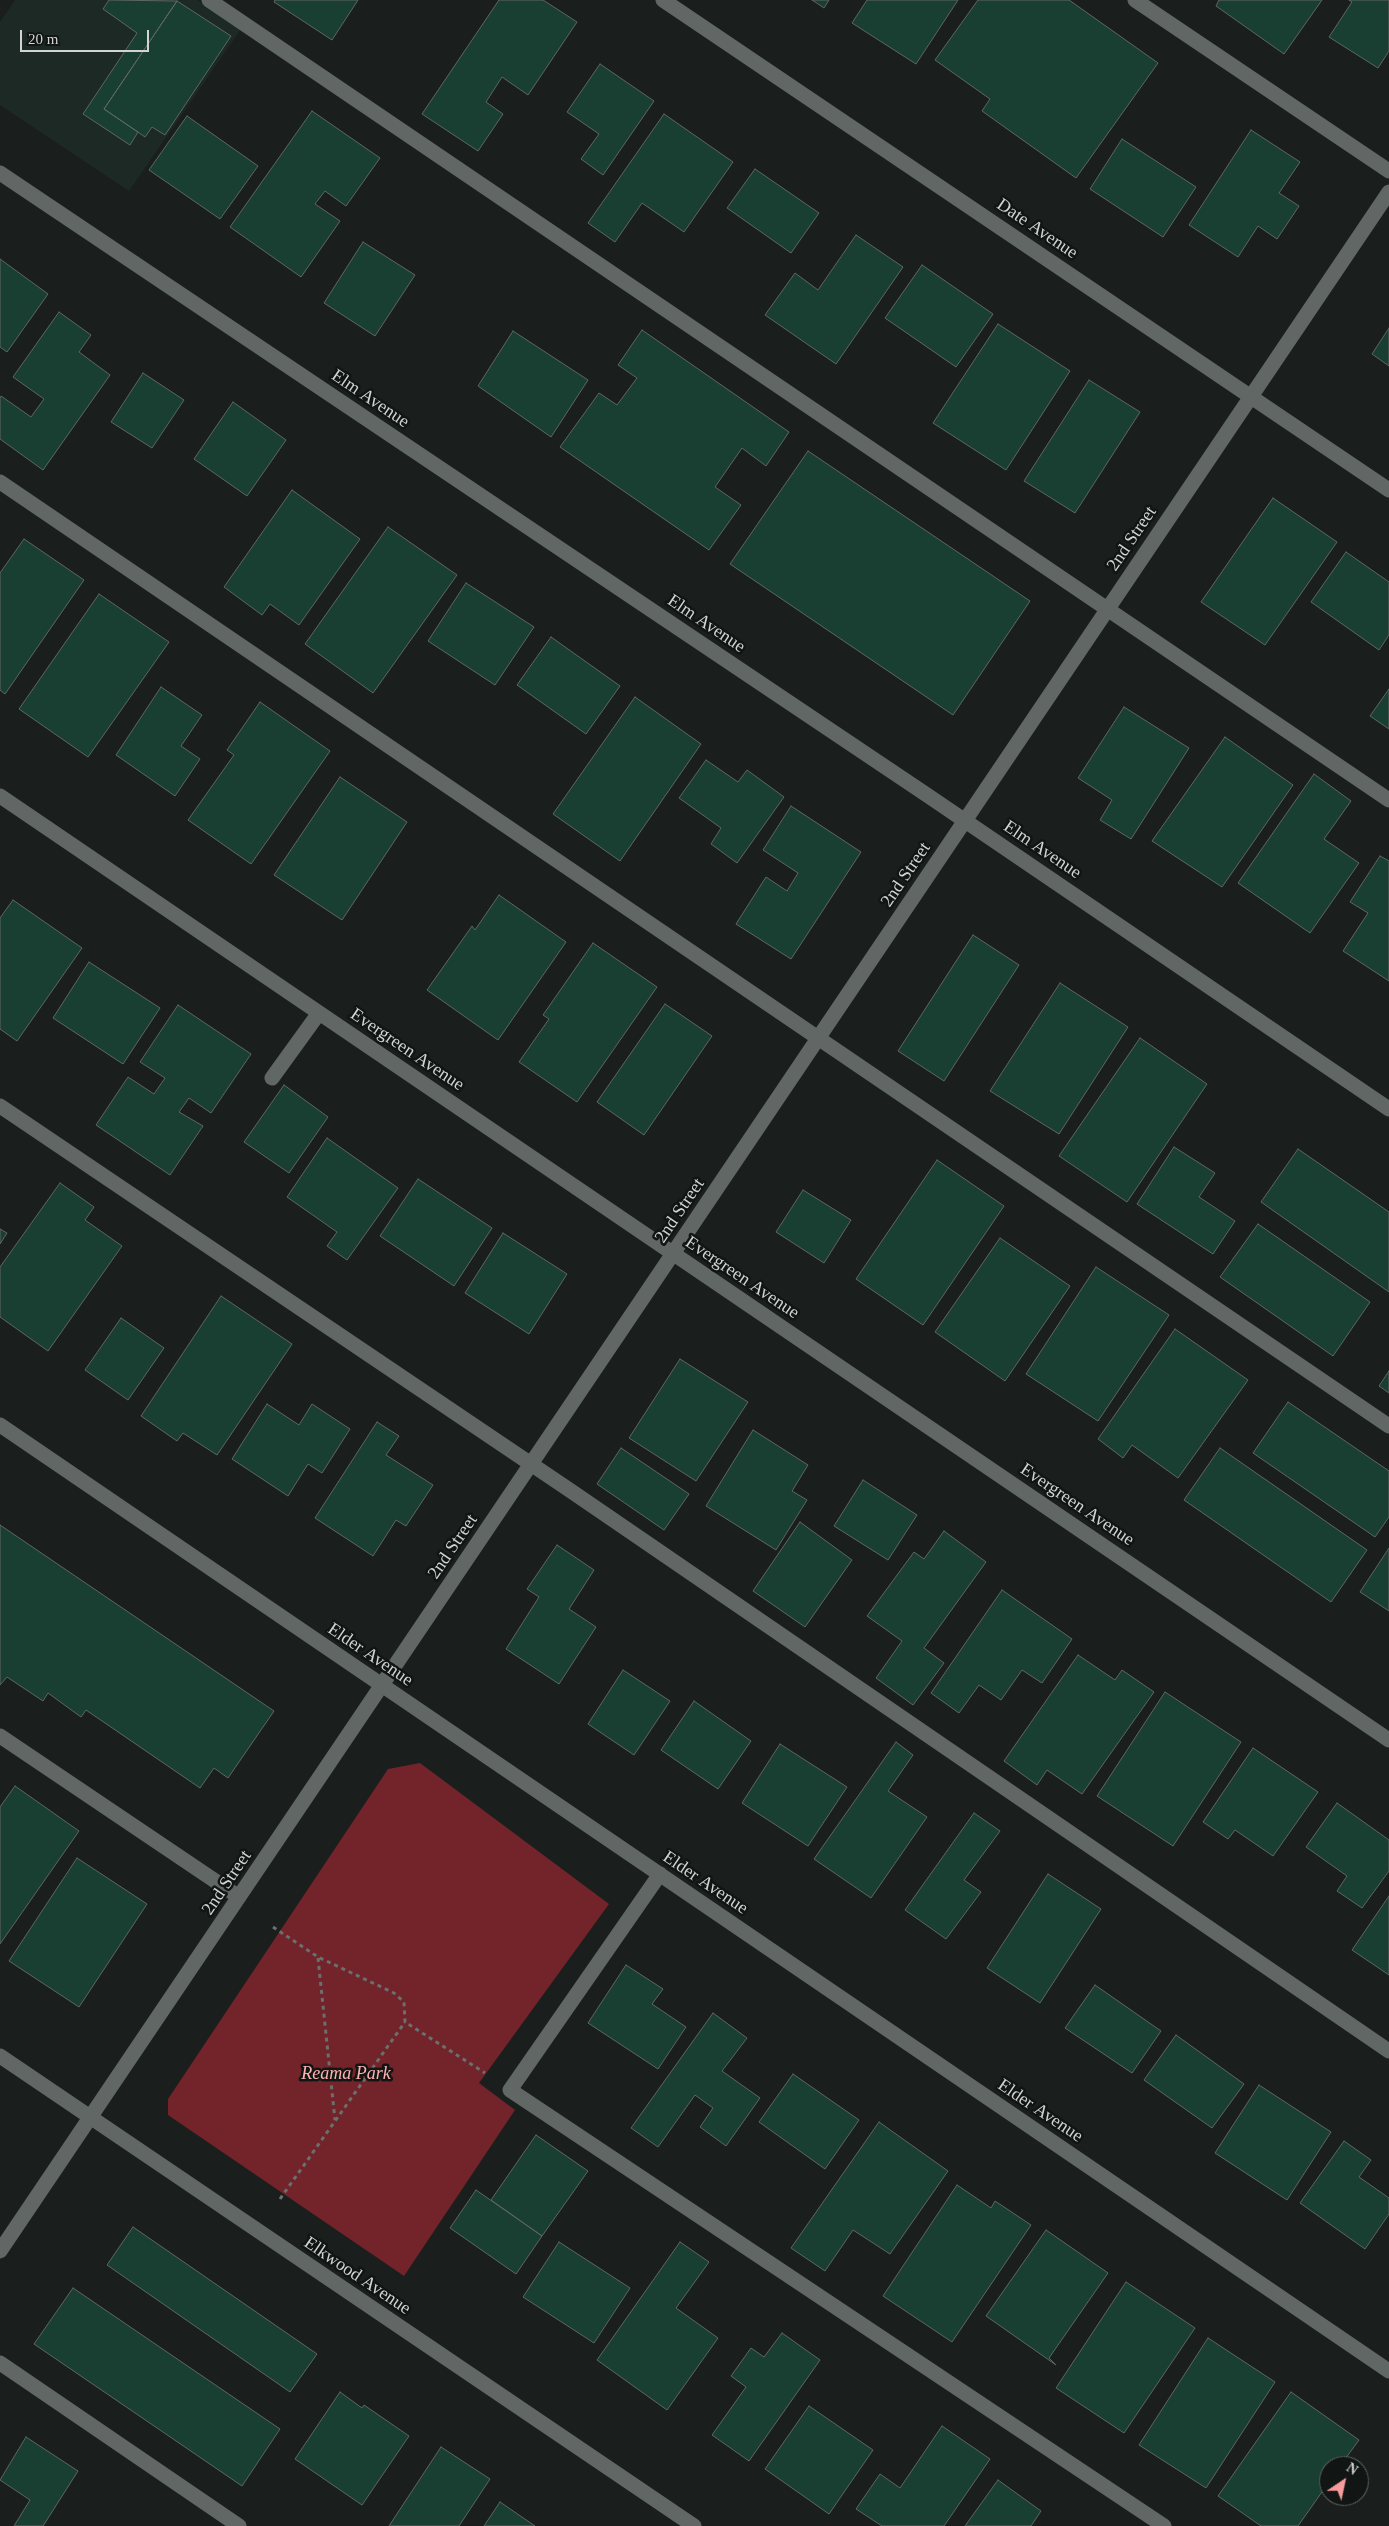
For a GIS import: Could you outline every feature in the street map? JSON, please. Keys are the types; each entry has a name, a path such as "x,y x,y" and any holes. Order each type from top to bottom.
{"street":[{"path":"209,0 1389,800"},
{"name":"Date Avenue","path":"663,0 1389,490"},
{"path":"1135,0 1389,171"},
{"name":"Elm Avenue","path":"0,173 965,820 1389,1109"},
{"name":"2nd Street","path":"0,2251 1389,192"},
{"path":"0,482 1389,1426"},
{"name":"Evergreen Avenue","path":"0,796 1389,1740"},
{"path":"272,1078 319,1013"},
{"path":"0,1106 531,1464 1389,2051"},
{"name":"Elder Avenue","path":"0,1425 1389,2371"},
{"path":"0,1736 239,1897"},
{"path":"660,1874 510,2090 1164,2526"},
{"name":"Elkwood Avenue","path":"0,2056 694,2526"},
{"path":"0,2363 238,2526"}],"path":[{"path":"273,1927 318,1957 394,1993 404,2002 405,2022 280,2199"},
{"path":"318,1957 335,2120"},
{"path":"405,2022 510,2090"}],"shaded area":[{"path":"15,0 197,0 241,29 129,191 0,105 0,22"}],"green space":[{"name":"Reama Park","path":"420,1763 609,1904 479,2083 515,2110 404,2276 168,2115 168,2099 388,1769"}],"building":[{"path":"109,0 177,1 104,109 138,132 130,145 83,114 137,33 103,9"},
{"path":"275,0 358,0 332,40 274,2"},
{"path":"499,0 543,0 577,22 528,95 502,77 486,102 503,114 478,151 422,114"},
{"path":"812,0 829,0 824,8"},
{"path":"867,0 958,0 916,64 852,23"},
{"path":"978,0 1069,0 1158,63 1076,178 982,111 990,99 935,60"},
{"path":"1219,0 1322,0 1284,54 1216,6"},
{"path":"1349,0 1389,0 1389,51 1378,68 1329,37 1352,2"},
{"path":"177,1 231,36 165,135 152,127 145,137 104,109"},
{"path":"600,64 654,101 603,175 581,159 599,134 567,112"},
{"path":"312,111 380,158 346,206 325,191 315,204 340,221 301,277 230,227"},
{"path":"664,114 733,162 684,232 642,203 615,242 588,223"},
{"path":"187,116 258,166 220,219 149,170"},
{"path":"1251,130 1300,162 1279,193 1299,206 1277,239 1258,226 1238,257 1189,225"},
{"path":"1122,139 1196,187 1163,237 1090,189"},
{"path":"755,169 819,213 791,253 727,208"},
{"path":"856,235 903,267 836,364 765,315 795,273 818,290"},
{"path":"363,242 415,275 375,336 324,303"},
{"path":"0,259 48,294 7,352 0,347"},
{"path":"922,265 993,314 956,367 885,318"},
{"path":"59,312 91,335 79,352 110,375 43,470 0,439 0,398 1,396 31,417 44,399 13,377"},
{"path":"998,324 1070,371 1006,470 933,423"},
{"path":"1389,328 1389,366 1372,354"},
{"path":"642,330 789,432 766,466 742,448 715,487 741,505 709,550 560,447 599,393 617,405 637,378 618,365"},
{"path":"513,331 588,380 551,437 478,386"},
{"path":"143,373 184,400 152,448 111,422"},
{"path":"1089,380 1140,412 1075,513 1024,481"},
{"path":"233,402 286,440 247,496 194,459"},
{"path":"808,451 1030,601 953,715 730,564"},
{"path":"292,490 360,539 299,625 270,604 262,615 224,587"},
{"path":"1273,498 1337,542 1265,645 1201,602"},
{"path":"388,527 457,575 373,693 305,644"},
{"path":"24,539 84,580 5,694 0,690 0,573"},
{"path":"1346,552 1389,582 1389,635 1379,650 1311,602"},
{"path":"466,583 534,627 495,685 428,641"},
{"path":"99,594 169,642 88,757 19,709"},
{"path":"551,637 620,686 586,734 517,685"},
{"path":"161,687 202,715 181,746 200,759 175,796 116,755"},
{"path":"1389,689 1389,729 1370,716"},
{"path":"635,697 701,744 620,861 553,814"},
{"path":"260,702 330,751 251,864 188,820 234,755 227,750"},
{"path":"1124,707 1189,748 1131,839 1100,820 1112,800 1078,778"},
{"path":"1225,737 1293,785 1222,887 1152,841"},
{"path":"706,760 738,782 747,770 784,797 737,863 711,844 721,828 679,798"},
{"path":"1314,774 1351,801 1324,839 1359,863 1310,933 1238,883"},
{"path":"340,777 407,822 342,920 274,875"},
{"path":"791,806 861,852 791,959 736,924 766,877 787,891 798,873 763,850"},
{"path":"1380,856 1389,861 1389,981 1343,951 1368,913 1350,902"},
{"path":"499,895 566,942 498,1040 427,990 472,926 475,930"},
{"path":"13,900 82,948 17,1041 0,1029 0,918"},
{"path":"973,935 1019,965 944,1081 898,1051"},
{"path":"593,943 657,987 577,1102 519,1062 549,1019 543,1015"},
{"path":"89,962 160,1008 123,1064 53,1018"},
{"path":"1060,983 1128,1027 1059,1134 990,1091"},
{"path":"665,1004 712,1036 644,1135 597,1102"},
{"path":"178,1005 251,1054 211,1113 189,1098 179,1112 203,1126 170,1175 96,1125 128,1077 154,1094 165,1078 140,1062"},
{"path":"1140,1038 1207,1084 1127,1202 1059,1156"},
{"path":"284,1085 328,1117 289,1173 244,1142"},
{"path":"327,1138 398,1188 347,1260 327,1246 337,1232 287,1197"},
{"path":"1174,1147 1215,1173 1199,1197 1235,1221 1213,1254 1137,1204"},
{"path":"1298,1149 1389,1212 1389,1292 1261,1202"},
{"path":"937,1160 1004,1206 923,1325 856,1279"},
{"path":"418,1179 492,1228 454,1286 380,1236"},
{"path":"60,1183 94,1207 85,1220 122,1246 48,1351 0,1317 0,1267"},
{"path":"803,1190 851,1220 824,1263 776,1232"},
{"path":"1258,1224 1370,1302 1333,1356 1220,1277"},
{"path":"0,1229 7,1233 0,1244"},
{"path":"503,1233 567,1274 529,1334 465,1293"},
{"path":"1000,1238 1070,1286 1005,1381 935,1332"},
{"path":"1096,1267 1169,1315 1098,1421 1026,1374"},
{"path":"221,1296 292,1344 217,1455 183,1433 177,1441 141,1416"},
{"path":"121,1318 164,1348 128,1400 85,1370"},
{"path":"1175,1329 1248,1380 1178,1478 1132,1445 1123,1458 1098,1439"},
{"path":"680,1359 748,1402 696,1481 629,1438"},
{"path":"1389,1371 1389,1393 1379,1386"},
{"path":"1288,1402 1389,1471 1389,1517 1375,1537 1253,1453"},
{"path":"267,1404 299,1425 312,1404 350,1429 322,1473 308,1464 288,1496 232,1459"},
{"path":"377,1422 399,1436 386,1455 433,1485 406,1526 396,1520 373,1556 315,1518"},
{"path":"753,1430 808,1465 792,1491 807,1500 776,1550 706,1506"},
{"path":"621,1448 689,1494 664,1530 597,1484"},
{"path":"1220,1448 1367,1550 1331,1602 1184,1500"},
{"path":"863,1480 917,1515 888,1560 834,1526"},
{"path":"800,1522 852,1560 805,1627 753,1591"},
{"path":"0,1525 274,1711 228,1778 214,1768 200,1788 86,1710 81,1717 48,1693 43,1701 7,1677 0,1685"},
{"path":"944,1531 986,1562 924,1648 944,1663 913,1705 876,1678 902,1641 867,1616 914,1552 924,1559"},
{"path":"557,1545 594,1570 569,1609 596,1627 559,1684 506,1649 539,1597 527,1589"},
{"path":"1389,1548 1389,1611 1360,1592"},
{"path":"1002,1590 1072,1639 1042,1683 1022,1670 1001,1700 979,1685 959,1713 931,1693"},
{"path":"1078,1655 1115,1680 1122,1670 1154,1692 1082,1794 1047,1770 1037,1785 1004,1761"},
{"path":"623,1670 670,1701 634,1755 588,1724"},
{"path":"1165,1692 1241,1742 1173,1846 1097,1796"},
{"path":"694,1701 751,1741 718,1789 661,1750"},
{"path":"896,1742 913,1755 888,1791 927,1817 871,1898 814,1859"},
{"path":"780,1744 847,1787 808,1846 742,1803"},
{"path":"1253,1748 1318,1792 1273,1856 1235,1830 1228,1839 1203,1822"},
{"path":"15,1786 79,1831 0,1944 0,1807"},
{"path":"1337,1803 1389,1840 1389,1871 1362,1908 1337,1891 1347,1876 1306,1847"},
{"path":"974,1813 1000,1831 964,1880 981,1892 946,1939 905,1910"},
{"path":"77,1858 147,1904 79,2007 9,1961"},
{"path":"1048,1874 1101,1909 1040,2003 987,1968"},
{"path":"1389,1896 1389,1975 1352,1950"},
{"path":"626,1965 663,1989 652,2004 686,2027 658,2069 588,2023"},
{"path":"1095,1985 1161,2031 1132,2073 1065,2028"},
{"path":"713,2013 747,2038 722,2071 760,2098 726,2146 700,2127 713,2108 695,2095 658,2147 631,2128"},
{"path":"1176,2035 1244,2084 1212,2128 1144,2080"},
{"path":"793,2074 859,2120 825,2169 759,2122"},
{"path":"1259,2085 1331,2132 1287,2200 1215,2153"},
{"path":"879,2122 948,2171 890,2254 853,2230 825,2271 791,2248"},
{"path":"536,2135 588,2171 542,2236 491,2200"},
{"path":"1344,2141 1371,2160 1359,2177 1389,2198 1389,2214 1365,2249 1300,2203"},
{"path":"957,2185 991,2208 995,2201 1031,2225 952,2342 883,2296"},
{"path":"476,2190 542,2236 516,2274 450,2228"},
{"path":"133,2227 317,2354 290,2392 107,2265"},
{"path":"1046,2230 1108,2273 1049,2358 1056,2365 986,2316"},
{"path":"559,2242 630,2288 594,2343 523,2297"},
{"path":"680,2242 709,2262 676,2308 718,2338 667,2410 597,2360"},
{"path":"1126,2282 1195,2328 1124,2433 1056,2388"},
{"path":"73,2288 280,2429 242,2486 34,2344"},
{"path":"782,2333 820,2360 749,2461 712,2435 746,2387 731,2376 751,2348 764,2357"},
{"path":"1208,2338 1275,2382 1206,2488 1139,2445"},
{"path":"340,2392 362,2408 364,2405 409,2436 362,2505 295,2459"},
{"path":"1291,2392 1359,2440 1347,2456 1319,2456 1319,2496 1298,2526 1261,2526 1218,2496"},
{"path":"809,2406 873,2450 829,2514 765,2469"},
{"path":"942,2426 990,2459 944,2526 882,2526 856,2509 880,2474 900,2488"},
{"path":"26,2437 78,2471 43,2526 14,2526 30,2500 0,2480"},
{"path":"441,2447 490,2479 459,2526 389,2526"},
{"path":"998,2480 1041,2511 1031,2526 965,2526"},
{"path":"500,2502 535,2526 484,2526"}]}
